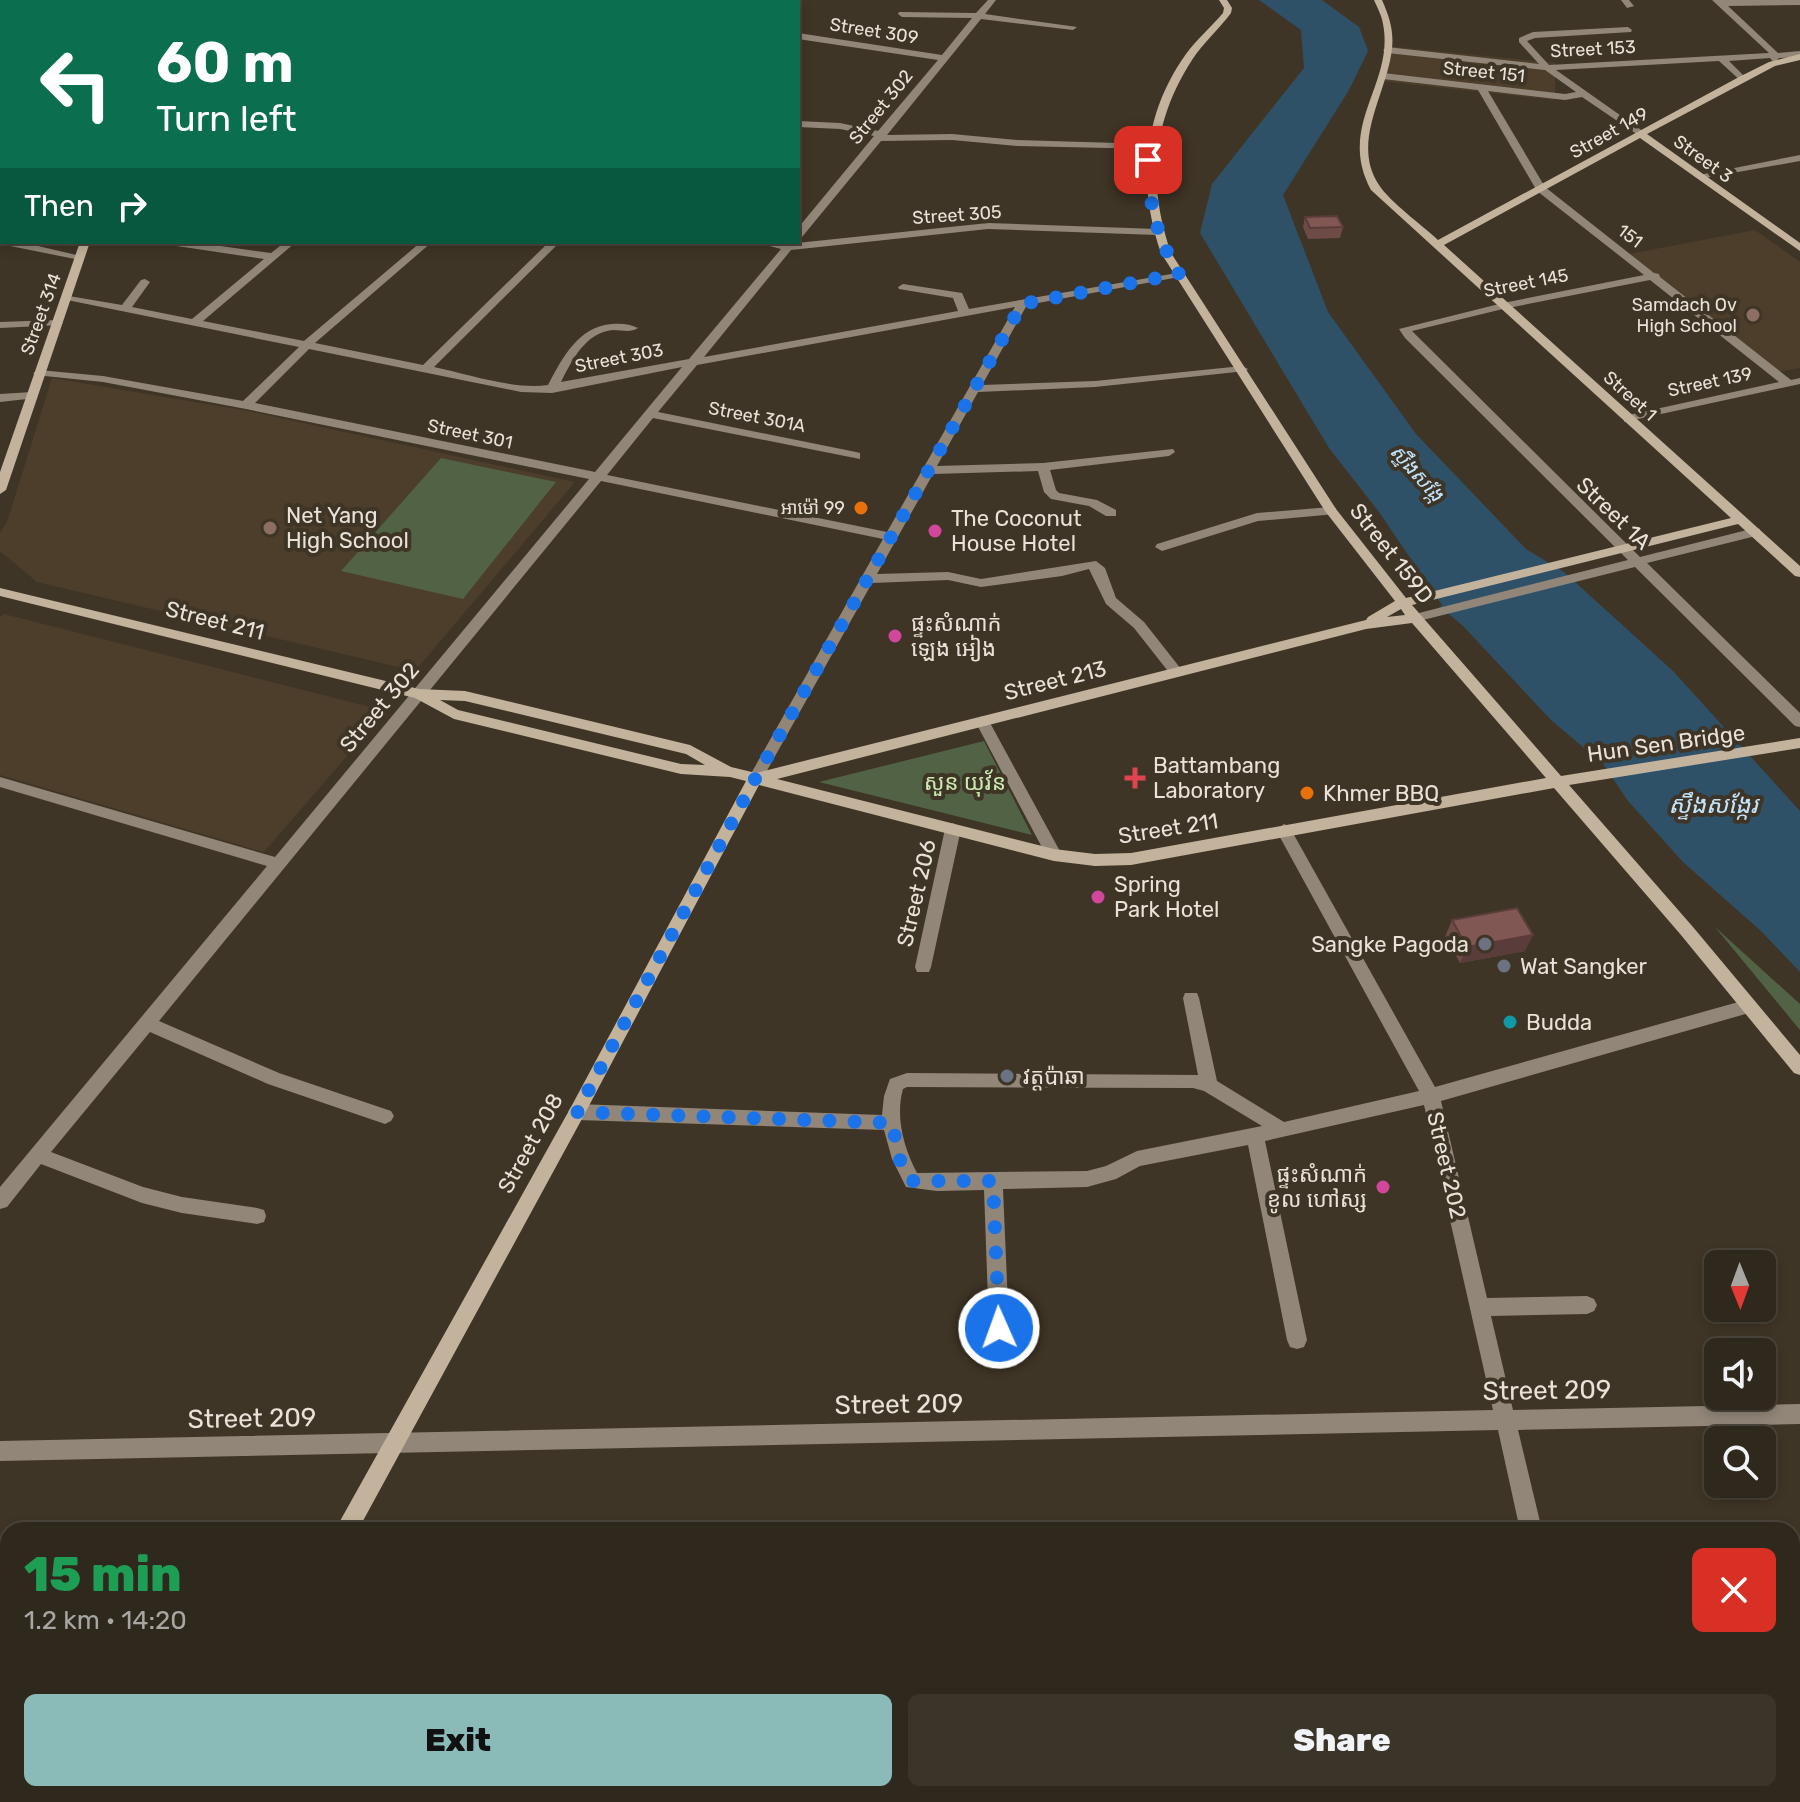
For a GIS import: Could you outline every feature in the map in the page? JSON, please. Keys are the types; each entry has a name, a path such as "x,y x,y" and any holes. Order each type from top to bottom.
{"street":[{"name":"Street 302","path":"800,234 992,0"},
{"name":"Street 159D","path":"1223,0 1228,8 1227,13 1187,59 1164,107 1151,147 1148,180 1157,232 1179,274 1331,511 1402,603 1564,780 1800,1068"},
{"name":"Street 1","path":"1378,0 1390,22 1383,76 1364,143 1363,165 1369,180 1383,197 1800,573"},
{"path":"1718,2 1800,2"},
{"path":"1718,2 1774,60"},
{"path":"902,14 979,16 1073,27"},
{"name":"Street 3","path":"1628,30 1523,37 1522,40 1547,68 1800,248"},
{"name":"Street 309","path":"800,36 944,58"},
{"name":"Street 153","path":"1387,50 1547,68 1721,58 1774,60"},
{"name":"Street 149","path":"1436,245 1774,60 1800,56"},
{"path":"1721,58 1742,79"},
{"name":"Street 151","path":"1383,76 1565,97 1582,94"},
{"name":"151","path":"1482,88 1541,189 1794,383"},
{"path":"800,124 840,126 880,137 952,137 1017,143 1151,147"},
{"path":"1699,176 1800,158"},
{"name":"Street 305","path":"800,241 988,226 1157,232"},
{"path":"12,244 80,257"},
{"name":"Street 314","path":"0,490 84,244"},
{"path":"184,244 273,257"},
{"path":"195,322 289,244"},
{"path":"246,405 308,344 425,244"},
{"path":"425,369 553,244"},
{"name":"Street 302","path":"0,1201 791,244"},
{"name":"Street 303","path":"67,297 521,388 552,389 1179,274"},
{"name":"Street 145","path":"1405,329 1655,276"},
{"path":"125,308 145,282"},
{"path":"903,287 958,295 965,314"},
{"path":"755,779 1022,304"},
{"path":"0,325 57,323"},
{"path":"552,389 569,354 597,328 609,324 632,328"},
{"name":"Street 1A","path":"1405,329 1636,563 1800,722"},
{"path":"976,389 1095,384 1242,369"},
{"name":"Street 301","path":"39,373 103,379 246,405 893,537"},
{"name":"Street 139","path":"1628,419 1794,383"},
{"path":"0,398 32,396"},
{"name":"Street 301A","path":"650,414 856,456"},
{"path":"930,470 1043,467 1169,452"},
{"path":"1043,467 1050,492 1055,496 1098,505 1111,513"},
{"path":"1162,547 1257,517 1331,511"},
{"name":"Street 213","path":"1366,625 1402,603 1741,519"},
{"path":"1636,563 1755,532"},
{"name":"Street 213","path":"755,779 1366,625 1415,618 1636,563"},
{"path":"869,579 948,576 981,583 1062,572 1091,564 1098,568 1111,601 1139,625 1176,672"},
{"name":"Street 211","path":"0,592 419,694 454,714 681,769 730,772 1054,855 1095,860 1131,859 1564,780"},
{"path":"982,721 1054,855"},
{"name":"Hun Sen Bridge","path":"1564,780 1800,743"},
{"name":"Street 208","path":"351,1522 577,1112 755,779"},
{"path":"0,782 279,864"},
{"name":"Street 206","path":"923,967 953,829"},
{"name":"Street 202","path":"1284,830 1431,1096 1529,1522"},
{"path":"1191,998 1209,1085"},
{"path":"1281,1129 1209,1085 1193,1081 907,1080 896,1084 892,1092 892,1123 900,1160 912,1181 1087,1179 1110,1173 1137,1159 1255,1135 1431,1096 1749,1006"},
{"path":"146,1023 274,1079 385,1116"},
{"path":"577,1112 892,1123"},
{"path":"1255,1135 1297,1340"},
{"path":"38,1155 142,1195 182,1205 257,1216"},
{"path":"993,1181 999,1328"},
{"path":"1479,1307 1587,1305"},
{"name":"Street 209","path":"0,1451 1800,1414"}],"shaded area":[{"path":"1387,46 1555,63 1555,100 1381,81"},
{"name":"Samdach Ov High School","path":"1755,230 1800,262 1800,368 1778,372 1629,254"},
{"name":"Net Yang High School","path":"52,378 248,411 575,482 415,671 37,582 0,551 0,533 7,522"},
{"path":"4,614 386,711 264,852 0,775 0,617"}],"green space":[{"path":"441,458 556,482 463,599 341,571"},
{"name":"សួន យុវ័ន","path":"984,741 1032,835 819,782"},
{"path":"1715,927 1800,1004 1800,1030"}],"water":[{"name":"ស្ទឹងសង្កែរ","path":"1259,0 1322,0 1359,27 1368,51 1349,90 1283,195 1328,312 1416,434 1526,549 1564,572 1673,671 1800,811 1800,972 1761,931 1683,862 1628,801 1603,764 1551,720 1464,627 1449,614 1436,611 1442,605 1379,512 1329,448 1200,233 1212,184 1304,68 1301,30"}],"building":[{"path":"1337,216 1343,227 1310,228 1305,217"},
{"path":"1517,908 1533,935 1467,947 1452,920"}],"place":[{"name":"Samdach Ov High School","path":"1753,315"},
{"name":"អាម៉ៅ 99","path":"861,508"},
{"name":"Net Yang High School","path":"270,528"},
{"name":"The Coconut House Hotel","path":"935,531"},
{"name":"ផ្ទះសំណាក់ ឡេង អៀង","path":"895,636"},
{"name":"Battambang Laboratory","path":"1135,778"},
{"name":"Khmer BBQ","path":"1307,793"},
{"name":"Spring Park Hotel","path":"1098,897"},
{"name":"Sangke Pagoda","path":"1485,944"},
{"name":"Wat Sangker","path":"1504,966"},
{"name":"Budda","path":"1510,1022"},
{"name":"វត្តប៉ាឆា","path":"1007,1076"},
{"name":"ផ្ទះសំណាក់ ខូល ហៅស្ស","path":"1383,1187"}],"route":[{"path":"999,1328 993,1181 912,1181 900,1160 892,1123 577,1112 755,779 1022,304 1179,274 1157,232 1148,180 1148,160"}],"water label":[{"name":"ស្ទឹងសង្កែ","path":"1417,473"}]}
